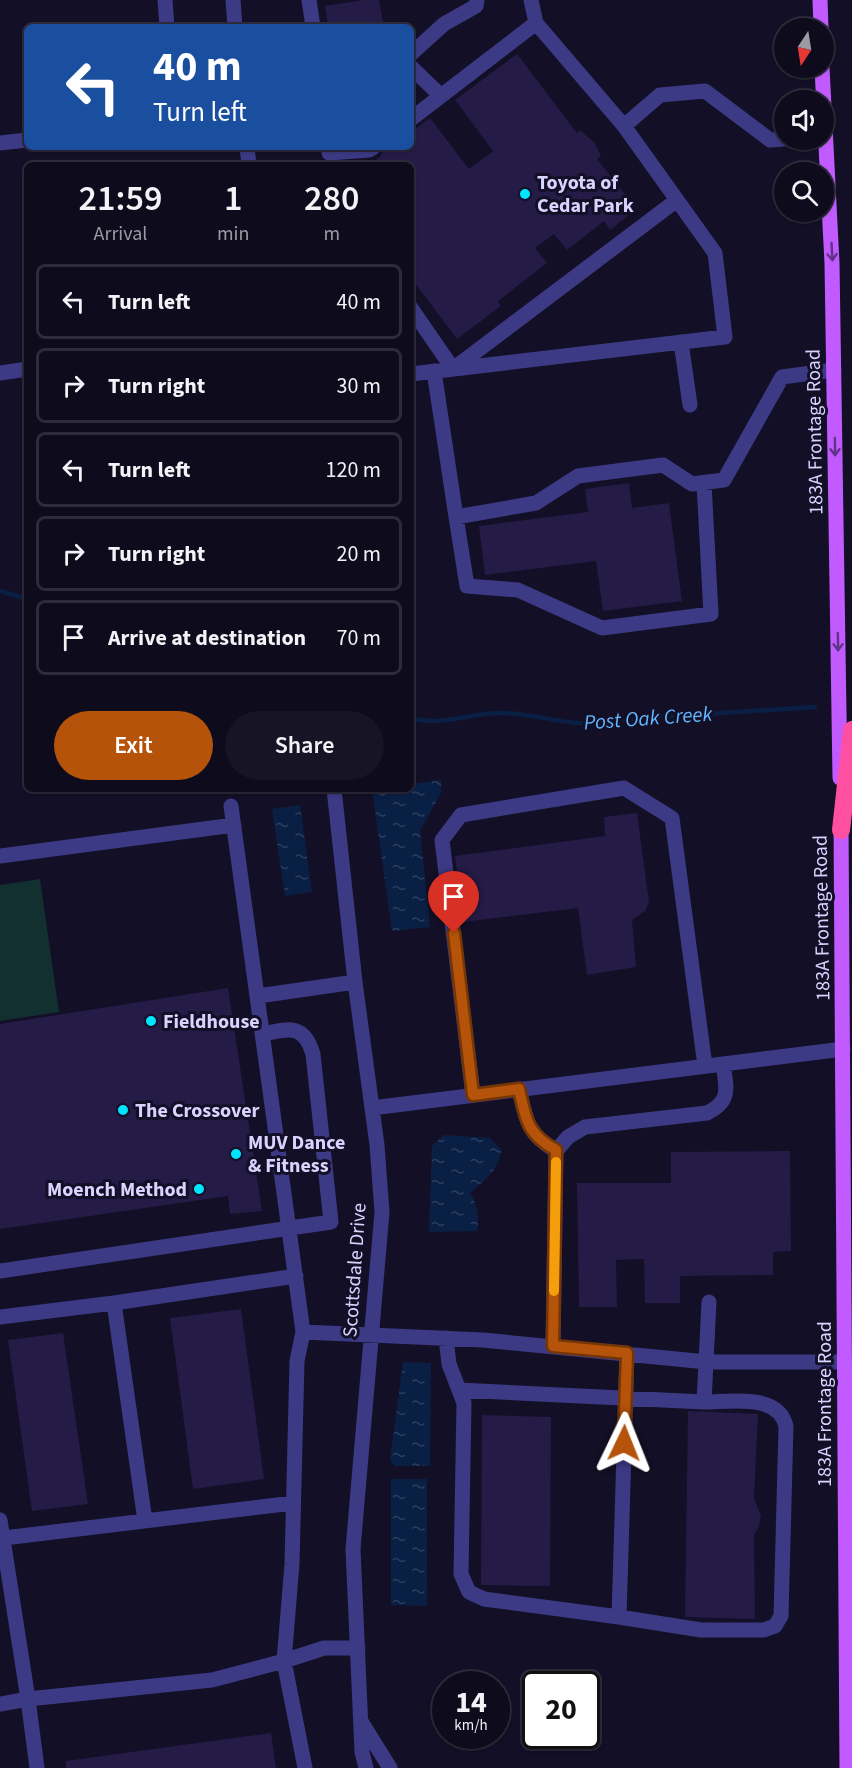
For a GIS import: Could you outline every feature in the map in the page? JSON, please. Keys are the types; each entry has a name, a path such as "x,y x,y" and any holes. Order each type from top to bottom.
{"highway":[{"path":"841,830 852,730"}],"main road":[{"path":"820,0 821,18"},
{"name":"183A Frontage Road","path":"826,150 834,370 841,830 847,1768"}],"street":[{"path":"165,0 167,24"},
{"path":"233,0 236,24"},
{"path":"309,0 313,24"},
{"path":"414,51 444,24 476,6 477,0"},
{"path":"414,374 725,337 715,253 624,126 536,24 531,0"},
{"path":"414,117 536,24"},
{"path":"414,70 441,96"},
{"path":"624,126 660,95 705,91 770,140 774,140"},
{"path":"0,143 24,140"},
{"path":"330,155 369,150"},
{"path":"453,369 677,200"},
{"path":"414,312 453,369"},
{"path":"681,342 690,405"},
{"path":"0,373 24,369"},
{"path":"456,517 536,503 578,476 663,465 692,484 724,480 782,378 834,370"},
{"path":"434,371 467,586 518,590 602,628 711,614 704,483"},
{"path":"473,1095 442,840 461,815 624,788 672,818 705,1066"},
{"name":"Scottsdale Drive","path":"334,792 355,982 372,1108 381,1212 353,1549 362,1752 366,1768"},
{"path":"231,806 303,1332 297,1361 292,1564 284,1662 305,1768"},
{"path":"0,856 234,825"},
{"path":"258,996 355,982"},
{"path":"0,1271 331,1222 313,1054 308,1040 300,1032 287,1029 263,1034"},
{"path":"372,1108 843,1049"},
{"path":"553,1346 556,1150 568,1137 585,1127 707,1113 720,1107 727,1093 723,1064"},
{"path":"519,1089 526,1124 541,1142 556,1150"},
{"path":"0,1317 297,1276"},
{"path":"704,1401 709,1302"},
{"path":"114,1303 145,1521"},
{"path":"303,1332 372,1333 446,1338 553,1346 707,1362 846,1362"},
{"path":"446,1338 449,1364 459,1390 464,1403 461,1574 469,1592 484,1599 701,1630 764,1630 775,1626 781,1616 786,1426 783,1415 776,1407 760,1403 625,1399 459,1390"},
{"path":"619,1617 627,1353"},
{"path":"4,1539 293,1503"},
{"path":"0,1518 37,1768"},
{"path":"0,1704 28,1699 212,1680 284,1662 324,1648 358,1648"},
{"name":"Scottsdale Drive","path":"361,1720 390,1768"}],"green space":[{"path":"40,879 59,1012 0,1021 0,885"}],"water":[{"path":"441,780 441,793 420,831 430,927 392,931 372,792 414,792 414,784"},
{"path":"300,805 312,892 285,896 272,809"},
{"path":"444,1135 490,1138 501,1149 495,1168 470,1193 477,1211 477,1231 429,1232 432,1146"},
{"path":"403,1362 431,1363 430,1466 395,1466 390,1460"},
{"path":"391,1479 427,1479 427,1606 391,1605"}],"building":[{"path":"379,0 383,24 328,24 325,6"},
{"path":"517,54 577,133 580,130 594,142 601,156 597,159 632,203 625,208 630,214 610,230 604,221 567,250 554,234 535,248 547,263 498,301 501,306 457,339 414,282 414,162 373,162 380,157 383,150 414,150 414,130 430,118 469,169 493,151 455,100"},
{"path":"629,483 632,508 669,503 682,601 603,611 596,561 485,575 479,526 588,512 585,489"},
{"path":"637,813 649,902 645,911 632,920 636,967 587,975 578,908 463,922 455,856 605,836 604,817"},
{"name":"The Crossover","path":"228,988 262,1211 230,1214 228,1196 0,1229 0,1024"},
{"path":"790,1151 791,1251 773,1252 773,1275 680,1276 680,1303 645,1303 644,1259 616,1260 617,1307 579,1307 577,1183 671,1183 671,1152"},
{"path":"241,1309 264,1479 193,1489 170,1318"},
{"path":"63,1333 88,1504 32,1511 8,1340"},
{"path":"688,1411 758,1414 754,1498 761,1516 754,1535 755,1619 685,1617"},
{"path":"482,1415 551,1417 550,1586 481,1585"},
{"path":"271,1733 276,1768 66,1768 66,1761"}],"waterway":[{"name":"Post Oak Creek","path":"0,591 24,598"},
{"name":"Post Oak Creek","path":"414,719 434,721 503,713 586,724 613,720 815,707"}],"slow traffic":[{"path":"554,1291 556,1162"}],"place":[{"name":"Toyota of Cedar Park","path":"525,194"},
{"name":"Fieldhouse","path":"151,1021"},
{"name":"The Crossover","path":"123,1110"},
{"name":"MUV Dance & Fitness","path":"236,1154"},
{"name":"Moench Method","path":"199,1189"}],"route":[{"path":"454,933 473,1095 519,1089 526,1124 541,1142 556,1150 553,1346 627,1353 624,1443"}]}
